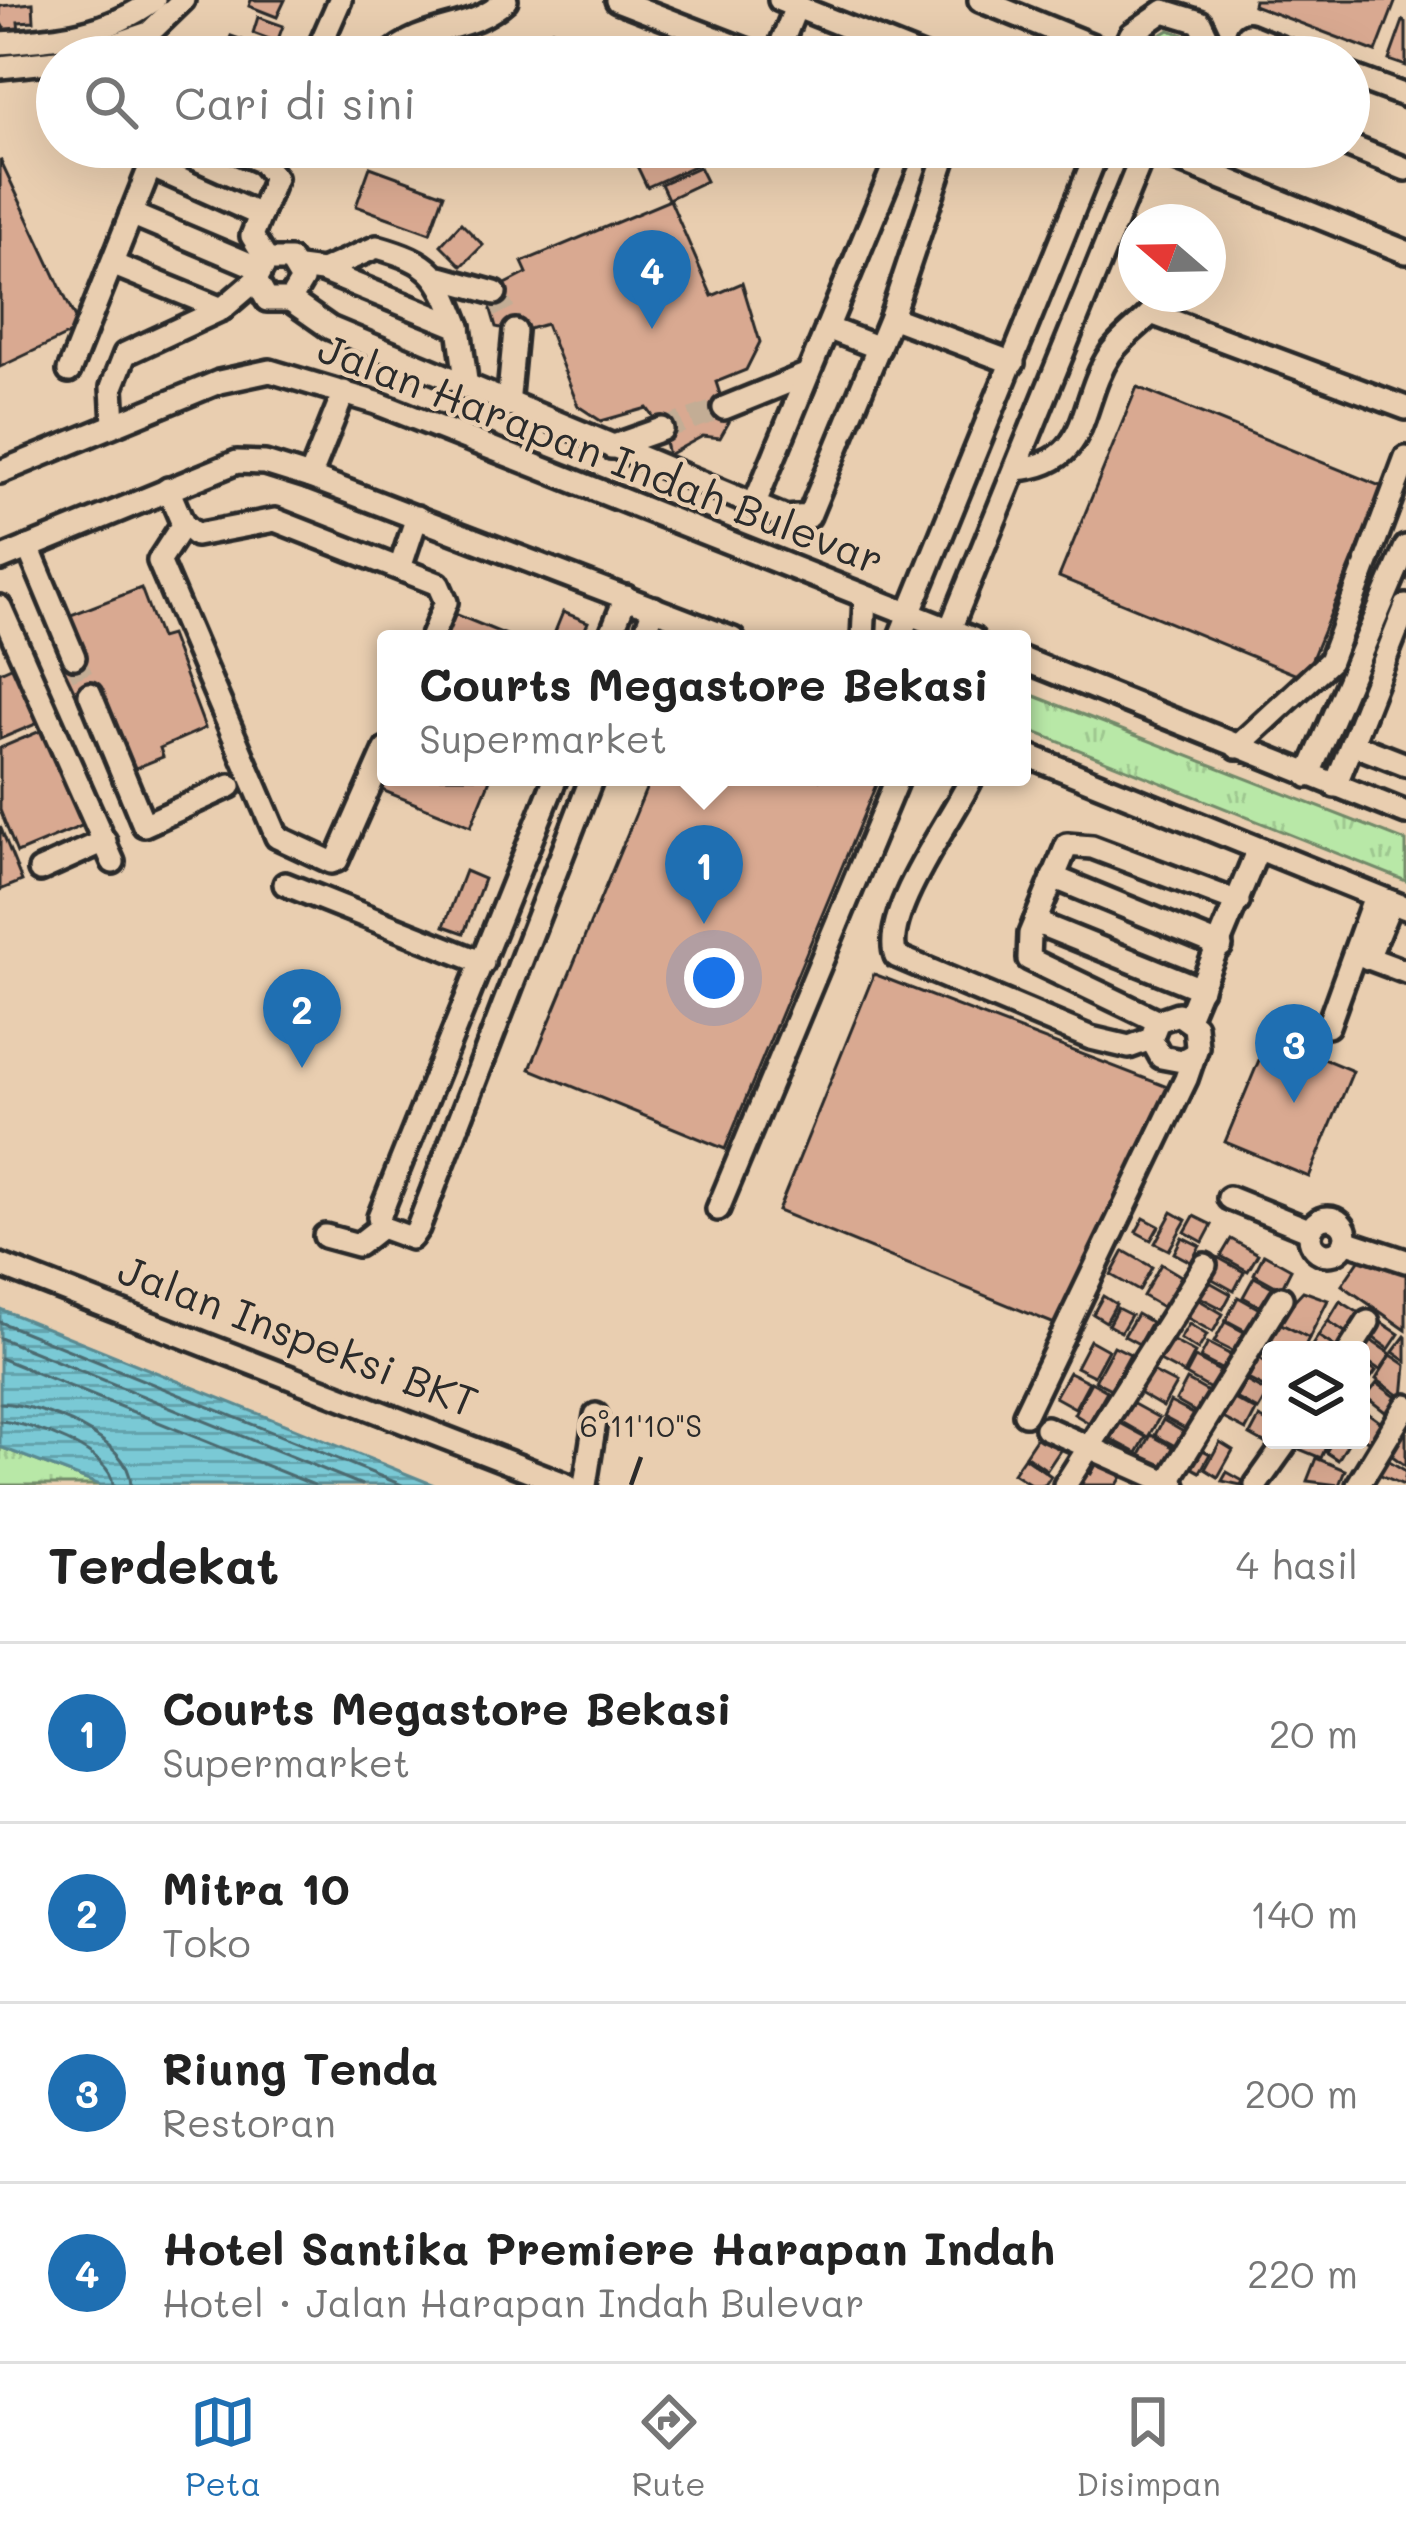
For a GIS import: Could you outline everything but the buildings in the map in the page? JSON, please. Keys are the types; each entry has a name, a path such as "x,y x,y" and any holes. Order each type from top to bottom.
{"street":[{"path":"68,36 87,34 134,15 154,0"},
{"path":"139,36 183,0"},
{"path":"324,36 340,0"},
{"path":"415,36 467,25 506,0"},
{"path":"617,0 710,36"},
{"path":"980,0 1068,36"},
{"path":"1200,22 1210,0"},
{"path":"781,36 788,3 870,36"},
{"path":"1130,36 1166,5 1200,22 1207,36"},
{"path":"0,43 36,39"},
{"path":"0,68 36,64"},
{"path":"1370,83 1406,96"},
{"path":"1370,154 1406,169"},
{"path":"68,371 150,168"},
{"path":"174,168 260,215"},
{"path":"272,168 275,178 252,236 267,300 290,300 331,328 467,388 786,518 809,516 891,317 941,168"},
{"path":"754,505 893,168"},
{"path":"903,630 1091,168"},
{"path":"950,630 1138,168"},
{"path":"1198,168 1406,252"},
{"path":"131,214 260,269"},
{"path":"290,300 310,270 377,247 420,261 441,278 495,293"},
{"path":"114,424 112,387 124,354 222,309 279,256 459,327"},
{"path":"112,264 222,309"},
{"path":"441,278 459,327 467,388"},
{"path":"1016,469 1059,460 1084,422 1110,354 1151,313 1406,408"},
{"path":"891,317 1013,363"},
{"path":"827,328 879,347"},
{"path":"508,405 515,331"},
{"name":"Jalan Harapan Indah Bulevar","path":"0,472 247,372 270,371 344,392 940,630"},
{"path":"724,408 808,374"},
{"path":"314,468 344,392"},
{"path":"611,447 662,429"},
{"path":"1237,747 1330,661 1406,458"},
{"path":"0,559 250,460 314,468 417,518 701,630"},
{"path":"168,489 183,524 204,535 275,520 438,584 447,594 434,630"},
{"path":"400,568 417,518"},
{"path":"183,524 159,561 278,837 331,862 337,860 377,769"},
{"path":"28,547 74,656"},
{"path":"1308,776 1406,547"},
{"path":"613,630 626,597"},
{"path":"863,630 865,597"},
{"path":"0,607 109,852 40,870"},
{"path":"646,630 654,608"},
{"path":"1335,786 1404,614"},
{"path":"1031,663 1406,813"},
{"path":"90,694 144,825 230,786"},
{"path":"1352,744 1406,765"},
{"path":"1031,757 1391,902 1360,955 1328,1026"},
{"path":"381,1227 379,1216 552,786"},
{"path":"381,1227 403,1238 416,1232 589,786"},
{"path":"718,1209 894,786"},
{"path":"946,817 951,786"},
{"path":"966,786 946,817 893,933 896,956 1091,1038 1129,1047 1178,1014 1188,1018 1199,1036 1180,1098 1025,1414"},
{"path":"1191,1056 1182,1061 1161,1058 1155,1030 1029,959 1026,952 1035,922 1067,845 1074,842 1238,902"},
{"path":"1188,1018 1258,848"},
{"path":"1053,877 1220,946"},
{"path":"285,884 482,967 515,986"},
{"path":"1035,922 1201,989"},
{"path":"495,933 530,946"},
{"path":"1360,955 1406,973"},
{"path":"1229,1198 1311,1231 1319,1220 1333,1219 1343,1228 1345,1241 1406,1261"},
{"path":"325,1236 358,1245 381,1227"},
{"name":"Jalan Inspeksi BKT","path":"0,1264 567,1485"},
{"path":"1065,1485 1205,1265"},
{"path":"1046,1428 1169,1484 1281,1298"},
{"path":"1356,1341 1368,1322"},
{"path":"1358,1485 1406,1406"},
{"path":"585,1485 596,1414"},
{"path":"1256,1485 1282,1449"}],"green space":[{"path":"1031,695 1406,841 1406,881 1031,731"},
{"path":"0,1447 100,1485 0,1485"}],"water":[{"path":"0,1309 434,1485 100,1485 0,1447"}],"tunnel":[{"path":"495,293 515,331"},
{"path":"662,429 724,408"},
{"path":"74,657 90,694"}],"place":[{"name":"Hotel Santika Premiere Harapan Indah","path":"652,329"},
{"name":"Courts Megastore Bekasi","path":"704,924"},
{"name":"Mitra 10","path":"302,1068"},
{"name":"Riung Tenda","path":"1294,1103"}]}
